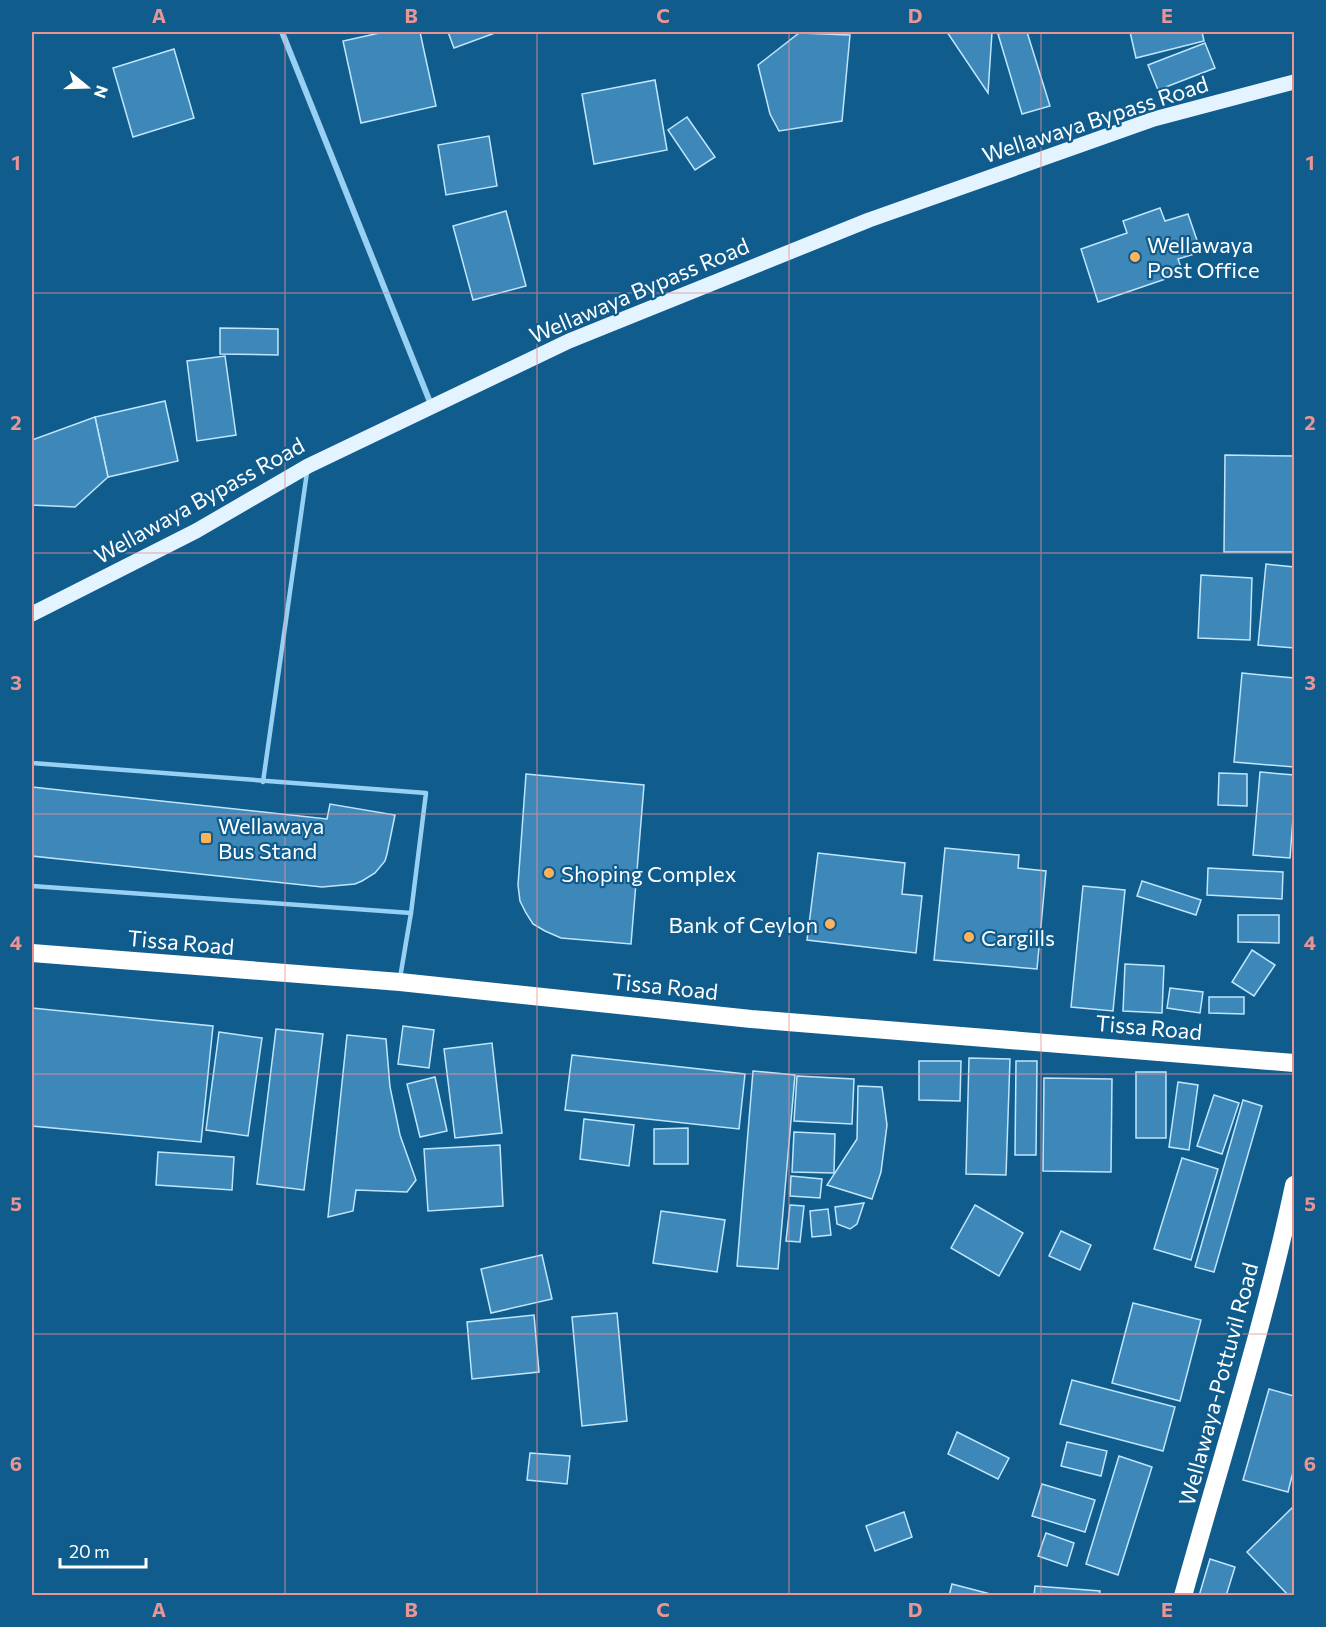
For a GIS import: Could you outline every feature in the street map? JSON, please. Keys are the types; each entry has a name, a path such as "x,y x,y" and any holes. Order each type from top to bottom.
{"highway":[{"name":"Tissa Road","path":"32,953 400,982 751,1019 1294,1063"},
{"name":"Wellawaya-Pottuvil Road","path":"1183,1596 1244,1383 1294,1185"}],"main road":[{"name":"Wellawaya Bypass Road","path":"32,614 196,531 308,466 569,341 869,220 1154,119 1294,82"}],"street":[{"path":"282,32 432,407"}],"lane":[{"path":"263,782 308,466"},
{"path":"32,764 426,793 400,982"},
{"path":"32,886 411,913"}],"building":[{"path":"384,32 420,32 436,106 361,123 343,41"},
{"path":"448,32 494,32 495,33 454,48"},
{"path":"947,32 992,32 988,93"},
{"path":"1027,32 1050,106 1022,114 998,34"},
{"path":"1130,32 1202,32 1204,41 1136,58"},
{"path":"799,33 850,35 842,121 779,131 770,114 758,65"},
{"path":"1205,43 1215,68 1158,90 1148,65"},
{"path":"174,49 194,118 133,137 113,68"},
{"path":"655,80 667,150 594,164 582,94"},
{"path":"687,117 715,157 695,170 668,130"},
{"path":"489,136 497,186 446,195 438,145"},
{"path":"1160,208 1165,221 1188,214 1201,252 1178,259 1183,273 1098,302 1081,249 1127,233 1123,221"},
{"path":"506,211 526,286 473,300 453,226"},
{"path":"220,328 278,329 278,355 220,354"},
{"path":"225,356 236,435 197,441 187,361"},
{"path":"165,401 178,461 108,477 95,417"},
{"path":"95,417 108,477 75,507 32,505 32,440"},
{"path":"1225,455 1294,456 1294,552 1224,552"},
{"path":"1266,564 1294,567 1294,648 1258,645"},
{"path":"1201,575 1252,578 1250,640 1198,638"},
{"path":"1242,673 1294,678 1294,767 1234,762"},
{"path":"1260,772 1294,775 1290,858 1253,855"},
{"path":"1219,773 1247,774 1247,806 1218,805"},
{"path":"526,774 644,785 631,944 561,938 533,924 526,913 520,901 518,885"},
{"path":"32,787 327,819 330,804 395,815 385,861 375,873 355,884 322,887 32,856"},
{"path":"945,848 1019,855 1018,868 1046,871 1037,969 934,960"},
{"path":"818,853 905,863 902,894 922,896 916,953 807,940"},
{"path":"1208,868 1283,872 1282,899 1207,895"},
{"path":"1142,881 1201,900 1196,915 1137,896"},
{"path":"1083,886 1125,890 1113,1011 1071,1007"},
{"path":"1238,915 1279,915 1279,943 1238,942"},
{"path":"1252,950 1275,965 1254,996 1232,982"},
{"path":"1125,964 1164,966 1162,1013 1123,1011"},
{"path":"1170,988 1203,992 1200,1013 1167,1008"},
{"path":"1209,997 1244,997 1244,1014 1209,1013"},
{"path":"32,1008 213,1026 201,1142 32,1126"},
{"path":"403,1026 434,1030 429,1068 398,1064"},
{"path":"276,1029 323,1034 304,1190 257,1184"},
{"path":"219,1032 262,1038 248,1136 206,1130"},
{"path":"347,1035 386,1039 390,1087 400,1135 416,1180 407,1192 356,1190 353,1211 328,1217"},
{"path":"492,1043 502,1133 455,1138 444,1049"},
{"path":"572,1055 745,1074 739,1129 565,1110"},
{"path":"969,1058 1010,1059 1006,1175 966,1174"},
{"path":"919,1061 961,1061 960,1101 919,1100"},
{"path":"1016,1061 1037,1061 1036,1155 1015,1155"},
{"path":"753,1071 795,1075 778,1269 737,1266"},
{"path":"1136,1072 1166,1072 1166,1138 1136,1138"},
{"path":"797,1076 854,1079 852,1124 794,1121"},
{"path":"435,1077 447,1131 420,1137 407,1084"},
{"path":"1044,1078 1112,1079 1111,1172 1043,1171"},
{"path":"1178,1082 1198,1085 1189,1150 1169,1147"},
{"path":"858,1086 882,1087 887,1125 881,1172 872,1199 827,1185 857,1139"},
{"path":"1214,1095 1239,1103 1222,1154 1197,1146"},
{"path":"1243,1100 1262,1106 1214,1272 1195,1267"},
{"path":"584,1119 634,1125 629,1166 580,1159"},
{"path":"688,1128 688,1164 654,1164 654,1129"},
{"path":"794,1132 835,1134 834,1173 792,1172"},
{"path":"500,1145 503,1206 428,1211 424,1149"},
{"path":"158,1152 234,1157 232,1190 156,1185"},
{"path":"1182,1158 1218,1169 1191,1260 1154,1249"},
{"path":"791,1176 822,1179 820,1198 790,1196"},
{"path":"864,1203 857,1224 850,1229 837,1224 835,1207"},
{"path":"790,1205 804,1206 800,1242 786,1241"},
{"path":"975,1205 1023,1233 999,1276 951,1248"},
{"path":"828,1209 831,1235 812,1237 810,1211"},
{"path":"661,1211 725,1220 717,1272 653,1263"},
{"path":"1061,1231 1091,1245 1080,1270 1049,1256"},
{"path":"542,1255 552,1299 491,1313 481,1269"},
{"path":"1133,1303 1201,1320 1180,1401 1112,1383"},
{"path":"617,1313 627,1421 582,1426 572,1317"},
{"path":"534,1315 539,1372 472,1379 467,1322"},
{"path":"1072,1380 1175,1407 1163,1451 1060,1424"},
{"path":"1269,1389 1294,1396 1294,1468 1288,1492 1243,1480"},
{"path":"957,1432 1009,1458 998,1479 948,1454"},
{"path":"1067,1442 1107,1451 1101,1476 1061,1466"},
{"path":"530,1453 570,1456 567,1484 527,1480"},
{"path":"1119,1456 1152,1467 1118,1575 1086,1564"},
{"path":"1042,1484 1095,1500 1085,1532 1032,1516"},
{"path":"1294,1506 1294,1596 1289,1596 1247,1552"},
{"path":"904,1512 912,1537 875,1551 866,1526"},
{"path":"1046,1533 1074,1543 1067,1566 1038,1556"},
{"path":"1210,1559 1235,1567 1226,1596 1199,1596"},
{"path":"952,1584 998,1596 949,1596"},
{"path":"1035,1586 1100,1591 1099,1596 1034,1596"}],"place":[{"name":"Wellawaya Post Office","path":"1135,257"},
{"name":"Wellawaya Bus Stand","path":"206,838"},
{"name":"Shoping Complex","path":"549,873"},
{"name":"Bank of Ceylon","path":"830,924"},
{"name":"Cargills","path":"969,937"}]}
